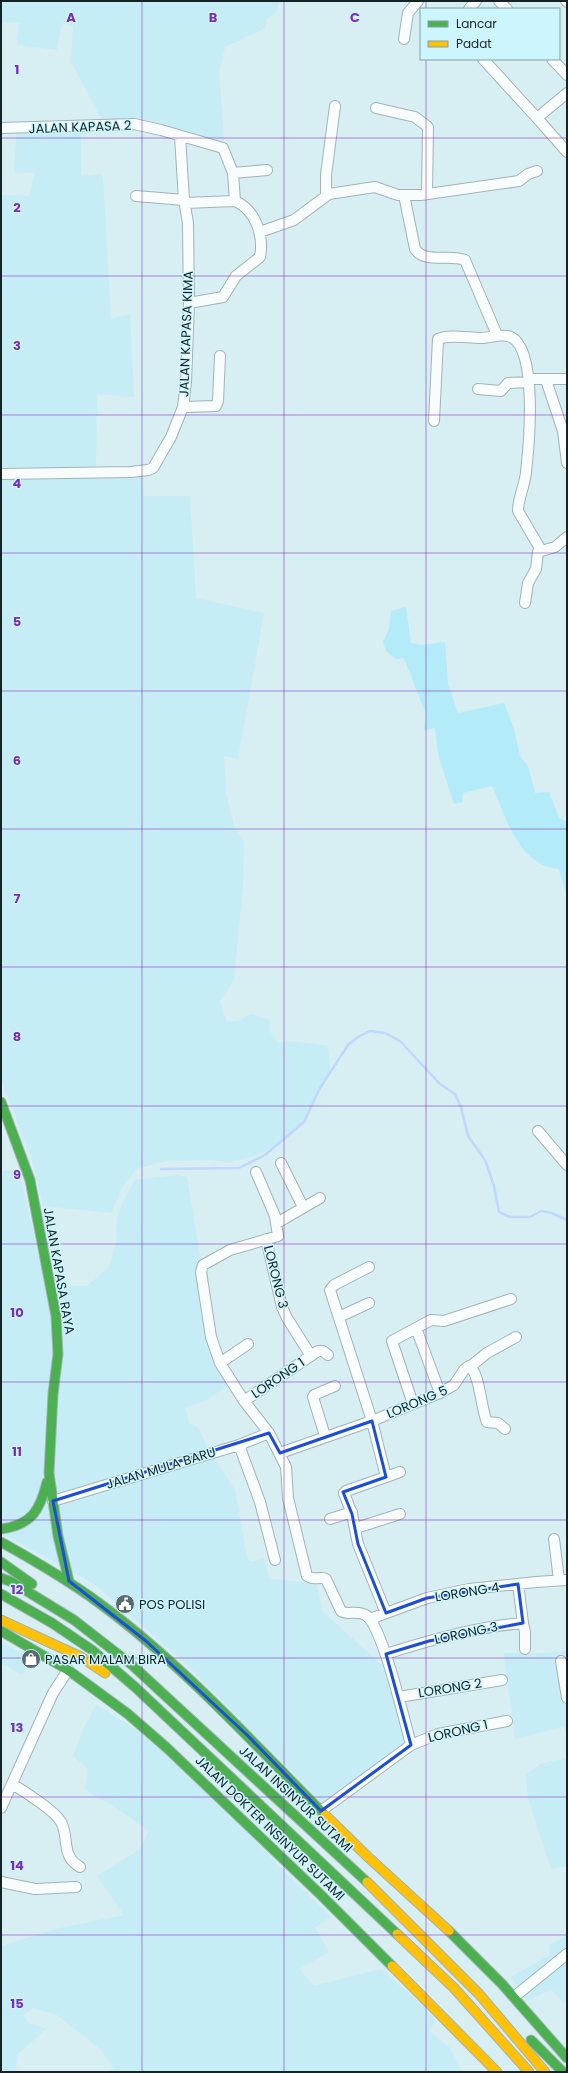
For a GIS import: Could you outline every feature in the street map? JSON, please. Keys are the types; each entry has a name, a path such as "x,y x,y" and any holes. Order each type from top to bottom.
{"main road":[{"name":"JALAN KAPASA RAYA","path":"1,1102 30,1180 56,1316 58,1354 53,1394 49,1473 43,1498 39,1508 32,1517 22,1524 1,1529"},
{"name":"JALAN KAPASA RAYA","path":"49,1473 69,1581"},
{"path":"1,1542 23,1553 69,1581 106,1608 146,1641 248,1735 321,1811 479,1960 514,1997 567,2058"},
{"path":"1,1562 40,1591 74,1620"},
{"name":"JALAN INSINYUR SUTAMI","path":"1,1578 12,1582 74,1620 132,1665 314,1832 400,1914 479,1994 545,2072"},
{"name":"JALAN INSINYUR SUTAMI","path":"1,1594 52,1623 92,1650 136,1687 454,1988 529,2072"},
{"path":"1,1620 81,1657 131,1691 187,1734"},
{"name":"JALAN DOKTER INSINYUR SUTAMI","path":"1,1631 68,1670 128,1714 167,1748 321,1895 497,2072"},
{"path":"479,1994 512,2020 563,2072"}],"street":[{"path":"404,38 411,3"},
{"path":"485,60 567,152"},
{"path":"553,60 567,75"},
{"path":"537,118 567,93"},
{"path":"326,195 326,175 335,106"},
{"path":"376,108 415,117 428,128 427,194"},
{"name":"JALAN KAPASA 2","path":"1,128 134,124 161,130 223,148 233,173 235,201"},
{"name":"JALAN KAPASA KIMA","path":"1,474 131,472 148,470 152,468 158,460 171,437 183,407 186,382 189,303 188,223 184,201 180,136"},
{"path":"233,173 267,170"},
{"path":"261,234 294,220 326,195 375,187 404,195 427,194 519,181 528,174 537,171"},
{"path":"404,195 415,248 418,254 427,257 465,260 497,335"},
{"path":"136,196 184,201 235,201 246,207 261,234 259,258 236,276 226,295 217,300 189,303"},
{"path":"434,421 437,340 442,337 481,338 497,335 512,338 520,346 525,358 529,381 530,437 526,474 518,511 540,550"},
{"path":"183,407 216,406 218,401 220,356"},
{"path":"478,389 501,391 508,383 567,379"},
{"path":"546,380 563,431 567,463"},
{"path":"525,603 529,580 535,574 537,554 540,550 555,547 567,537"},
{"path":"538,1131 567,1165"},
{"path":"282,1163 303,1207"},
{"path":"256,1172 277,1223 278,1236 230,1250 213,1258 201,1268 211,1337 220,1363 244,1401 269,1433 286,1467 288,1498 307,1576 313,1579 323,1577 326,1579 339,1608 343,1613 356,1612 370,1620 386,1654 411,1745"},
{"path":"277,1223 320,1198"},
{"name":"LORONG 3","path":"266,1240 282,1307 287,1318 311,1356"},
{"path":"369,1267 331,1287 372,1421 386,1478"},
{"path":"413,1404 392,1342 431,1320 444,1321 511,1299"},
{"path":"339,1317 369,1303"},
{"path":"416,1328 440,1393"},
{"name":"LORONG 5","path":"280,1453 325,1436 372,1421 440,1393 454,1385 464,1370 486,1353 516,1337"},
{"path":"220,1363 248,1344"},
{"path":"311,1356 322,1350 328,1355"},
{"name":"LORONG 1","path":"244,1401 311,1356"},
{"path":"471,1366 477,1381 486,1421 488,1423 498,1423 506,1429"},
{"path":"325,1436 313,1397 314,1395 335,1386"},
{"name":"JALAN MULA BARU","path":"53,1501 239,1445 269,1433"},
{"path":"239,1445 260,1502 275,1560"},
{"path":"386,1613 358,1544 352,1512 344,1492 400,1472"},
{"path":"330,1519 352,1512"},
{"path":"356,1528 400,1514"},
{"path":"554,1539 563,1580"},
{"name":"LORONG 4","path":"370,1620 427,1598 469,1589 563,1580"},
{"path":"518,1584 525,1632 525,1649"},
{"name":"LORONG 3","path":"386,1654 429,1641 502,1625 523,1623"},
{"path":"561,1661 567,1698"},
{"path":"1,1808 54,1693 68,1670"},
{"name":"LORONG 2","path":"399,1697 502,1680"},
{"name":"LORONG 1","path":"321,1811 411,1745 438,1734 507,1721"},
{"path":"12,1784 57,1816 63,1827 69,1857 80,1867"},
{"path":"1,1882 35,1889 76,1887"},
{"path":"514,1997 567,1954"}],"highlighted area":[{"path":"372,1421 386,1477 343,1492 352,1514 358,1544 386,1613 427,1598 518,1584 523,1623 429,1641 386,1654 411,1745 321,1811 247,1735 146,1641 69,1581 53,1501 269,1433 280,1453"}],"shaded area":[{"path":"1,1 279,1 276,13 267,19 265,28 225,47 219,72 224,140 187,133 144,121 102,120 71,62 73,26 62,23 57,50 17,45 19,23 1,22"},
{"path":"17,128 81,130 81,176 101,174 103,177 111,319 130,314 134,397 97,394 96,478 142,477 144,496 190,496 196,598 264,613 238,759 224,756 226,793 234,826 244,842 243,886 234,979 220,1002 227,1022 240,1020 251,1014 270,1020 269,1030 278,1043 292,1041 328,1046 330,1072 304,1122 278,1145 254,1156 230,1162 211,1160 165,1161 136,1169 121,1189 112,1213 43,1206 33,1163 1,1079 1,195 29,196 35,173 14,172"},
{"path":"406,607 411,643 421,645 445,642 448,684 458,713 504,703 514,729 520,756 528,766 535,793 549,792 559,818 567,822 567,897 559,869 543,865 532,858 517,840 511,830 492,786 463,793 462,802 454,804 438,754 435,728 424,730 426,714 404,658 396,659 386,651 383,642 389,629 391,611"},
{"path":"19,1170 46,1286 87,1286 109,1267 116,1244 117,1218 123,1201 135,1180 178,1175 187,1177 208,1305 211,1338 229,1385 205,1401 185,1407 189,1423 198,1428 210,1452 235,1490 247,1558 251,1562 264,1559 269,1579 316,1583 322,1611 382,1665 408,1743 323,1804 183,1661 93,1583 1,1533 1,1171"},
{"path":"1,1642 31,1659 22,1675 1,1663"},
{"path":"567,1651 567,1738 564,1726 515,1739 504,1653 545,1653"},
{"path":"96,1705 149,1737 203,1787 331,1917 315,1927 329,1952 299,1969 314,1986 381,1969 426,2008 435,2021 429,2031 449,2047 462,2072 107,2072 114,2068 100,2049 57,2015 33,2008 23,2015 29,2023 46,2029 17,2055 16,2072 1,2072 1,1946 60,1928 124,1915 97,1876 139,1850 149,1831 112,1805 85,1790 88,1769 73,1756 83,1730"},
{"path":"567,1758 567,1866 551,1869 528,1798 526,1775 540,1764"},
{"path":"567,1936 567,2006 551,1989 528,2001 511,1977 550,1955 549,1945"}],"waterway":[{"path":"161,1169 239,1168 265,1155 304,1122 320,1088 348,1045 358,1037 370,1031 385,1033 400,1041 440,1084 455,1094 461,1107 468,1136 485,1160 494,1186 499,1212 510,1217 530,1217 541,1211 552,1213 567,1220"}],"traffic: fast":[{"path":"1,1102 30,1180 56,1316 58,1354 53,1394 49,1473 58,1536 69,1581"},
{"path":"1,1529 20,1524 33,1514 38,1508 47,1482"},
{"path":"1,1542 75,1586 130,1627 216,1704 325,1815"},
{"path":"1,1562 32,1584"},
{"path":"1,1578 12,1582 74,1620 132,1665 367,1882"},
{"path":"1,1594 52,1623 92,1650 135,1687 397,1934"},
{"path":"1,1631 68,1670 128,1714 167,1748 321,1895 392,1966"},
{"path":"449,1931 502,1984 567,2058"},
{"path":"531,2040 563,2072"}],"traffic: slow":[{"path":"1,1620 81,1657 105,1673"},
{"path":"325,1815 368,1857 449,1931"},
{"path":"367,1882 479,1994 545,2072"},
{"path":"397,1934 454,1988 529,2072"},
{"path":"392,1966 497,2072"}],"place":[{"name":"POS POLISI","path":"125,1604"},
{"name":"PASAR MALAM BIRA","path":"31,1659"}]}
